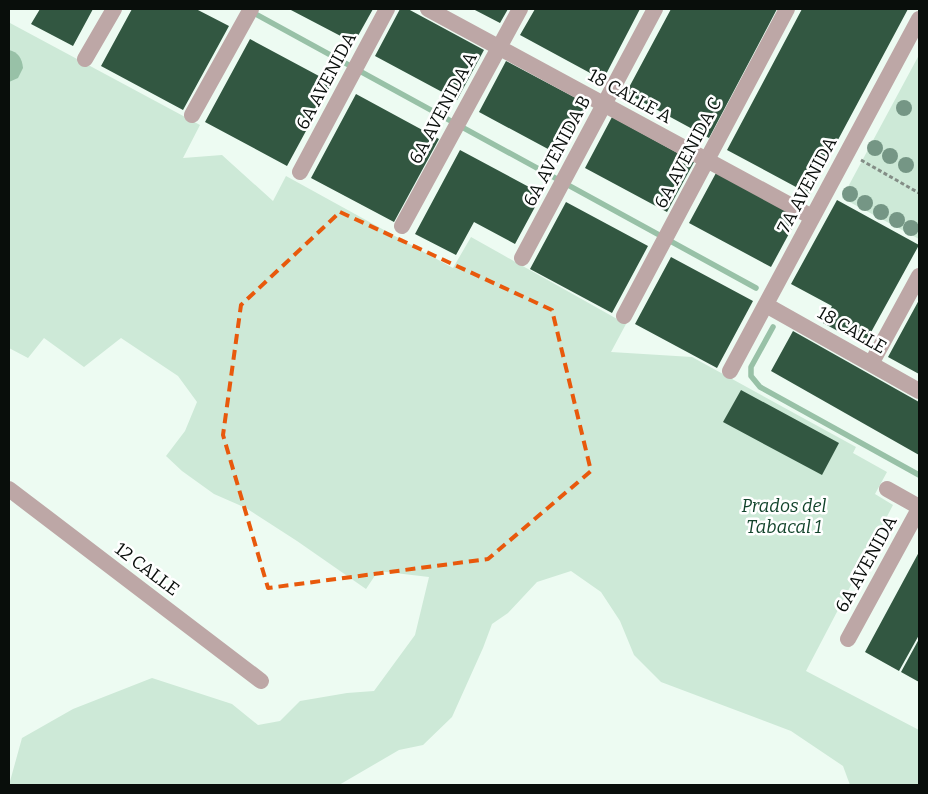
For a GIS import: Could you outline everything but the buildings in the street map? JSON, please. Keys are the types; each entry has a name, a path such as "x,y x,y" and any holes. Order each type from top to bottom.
{"street":[{"path":"85,59 114,9"},
{"name":"6A AVENIDA","path":"300,172 387,9"},
{"name":"18 CALLE A","path":"428,9 812,217"},
{"name":"6A AVENIDA A","path":"402,226 520,9"},
{"name":"6A AVENIDA B","path":"522,258 654,9"},
{"name":"6A AVENIDA C","path":"624,316 787,9"},
{"path":"192,115 247,15"},
{"name":"7A AVENIDA","path":"730,371 919,19"},
{"path":"871,364 919,276"},
{"name":"18 CALLE","path":"766,305 919,391"},
{"name":"12 CALLE","path":"9,489 261,680"},
{"path":"887,489 919,508"},
{"name":"6A AVENIDA","path":"848,638 919,508"}],"path":[{"path":"847,153 919,193"}],"highlighted area":[{"path":"340,212 552,310 591,471 488,559 268,588 223,435 241,305"}],"green space":[{"name":"Prados del Tabacal 1","path":"10,23 200,125 183,158 222,155 273,201 286,176 453,268 471,237 626,324 611,352 692,357 856,447 853,453 887,472 875,494 893,505 806,671 919,730 919,785 850,785 843,766 791,731 661,682 634,655 620,621 601,592 571,571 537,582 508,613 492,624 452,717 423,745 399,750 339,785 9,785 22,738 73,709 152,678 232,704 258,725 280,721 300,701 347,693 374,691 415,635 429,577 378,571 366,589 246,508 214,494 182,471 166,456 185,431 197,402 178,376 121,338 84,367 44,338 28,358 9,348"},
{"path":"919,55 919,239 842,198"}],"shaded area":[{"path":"9,50 19,56 23,68 18,78 9,82"}],"waterway":[{"path":"252,12 756,288"},
{"path":"773,327 751,367 751,376 760,387 919,475"}]}
